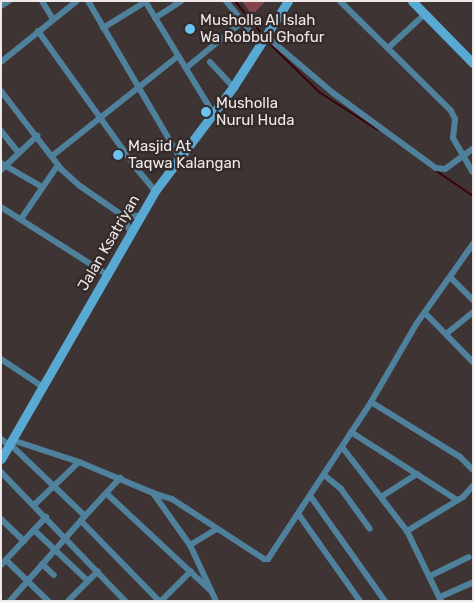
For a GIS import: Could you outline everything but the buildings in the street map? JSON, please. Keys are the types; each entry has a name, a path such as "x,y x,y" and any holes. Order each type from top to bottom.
{"street":[{"path":"1,6 9,1"},
{"path":"42,1 53,19"},
{"path":"1,62 77,1"},
{"path":"88,1 180,158"},
{"path":"155,18 181,1"},
{"path":"226,1 242,22 333,94 436,168 445,169 473,148"},
{"name":"Jalan Ksatriyan","path":"1,459 155,191 233,87 288,1"},
{"path":"340,1 453,114 455,119 453,136 462,156 473,172"},
{"path":"412,1 473,63"},
{"path":"104,28 145,2 213,113"},
{"path":"388,48 425,14"},
{"path":"186,68 242,22"},
{"path":"38,31 136,168 155,191"},
{"path":"52,156 178,56"},
{"path":"210,62 233,87"},
{"path":"1,91 58,166 70,179 122,215 131,233"},
{"path":"2,135 19,153"},
{"path":"37,136 2,167 42,187"},
{"path":"21,219 58,166"},
{"path":"1,207 106,274"},
{"path":"122,215 140,216"},
{"path":"1,439 80,462 153,492 165,495 266,559 271,555 311,497 425,313 473,244"},
{"path":"450,277 472,297"},
{"path":"446,334 473,312"},
{"path":"425,313 473,362"},
{"path":"1,359 43,387"},
{"path":"371,402 460,457 473,470"},
{"path":"351,432 457,500"},
{"path":"11,443 54,486 160,601 191,571"},
{"path":"342,447 407,531 441,599 473,582"},
{"path":"34,505 80,462"},
{"path":"1,472 126,601"},
{"path":"381,497 417,474"},
{"path":"324,475 341,490 370,529"},
{"path":"10,601 120,478"},
{"path":"407,531 466,495 473,486"},
{"path":"153,492 190,545 216,601"},
{"path":"106,493 211,591"},
{"path":"311,497 385,601"},
{"path":"299,514 360,601"},
{"path":"46,517 3,563 48,601"},
{"path":"2,521 24,541"},
{"path":"190,545 217,529"},
{"path":"34,530 88,581"},
{"path":"430,576 469,557"},
{"path":"42,564 54,575"},
{"path":"68,601 98,571"}],"shaded area":[{"path":"242,1 266,1 252,15"}],"waterway":[{"path":"235,1 262,34"},
{"path":"270,44 319,92 378,130"},
{"path":"435,170 473,196"}],"place":[{"name":"Musholla Al Islah Wa Robbul Ghofur","path":"190,29"},
{"name":"Musholla Nurul Huda","path":"206,112"},
{"name":"Masjid At Taqwa Kalangan","path":"118,155"}]}
